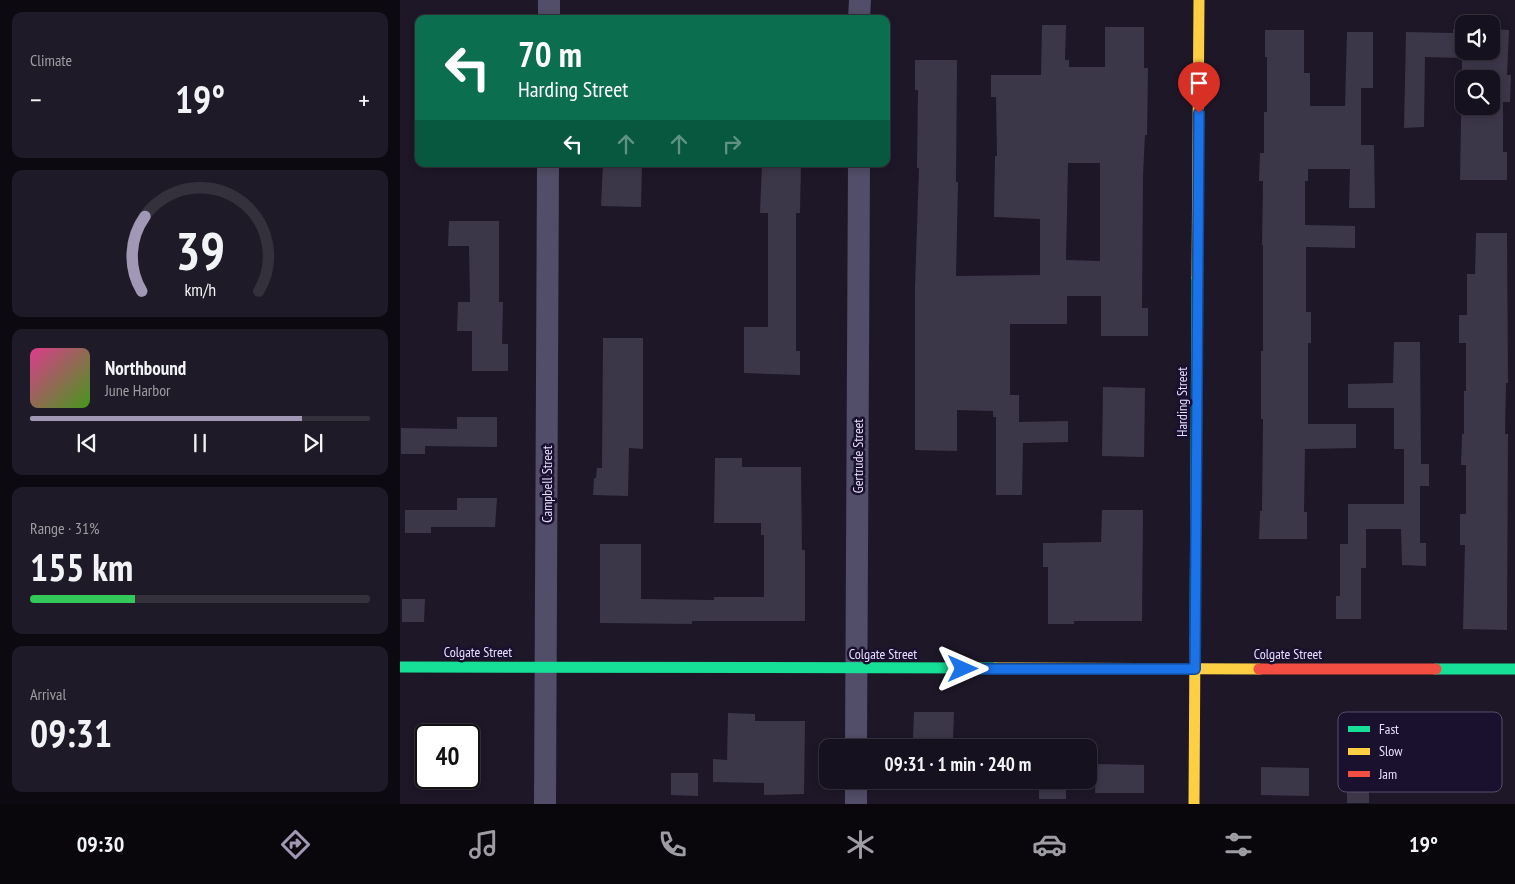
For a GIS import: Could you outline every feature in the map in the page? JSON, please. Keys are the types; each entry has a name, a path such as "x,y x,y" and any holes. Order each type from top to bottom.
{"street":[{"path":"549,0 549,15"},
{"path":"859,15 860,0"},
{"name":"Harding Street","path":"1194,804 1199,0"},
{"name":"Campbell Street","path":"545,804 548,167"},
{"name":"Gertrude Street","path":"856,739 859,167"},
{"name":"Colgate Street","path":"400,667 1515,669"},
{"path":"856,789 856,804"}],"building":[{"path":"1042,25 1066,25 1065,60 1069,60 1069,67 1105,67 1105,27 1144,27 1144,68 1148,68 1147,135 1145,135 1143,175 1142,308 1148,308 1148,336 1101,336 1101,296 1067,296 1067,324 1010,324 1010,395 1019,395 1019,422 1068,421 1068,442 1023,443 1022,495 996,495 996,417 993,417 993,411 957,410 957,451 915,450 915,287 919,168 917,168 918,90 915,90 915,60 957,60 956,182 958,182 956,276 1040,275 1040,219 994,217 995,156 997,156 996,97 991,97 991,75 1041,75","holes":["1068,163 1100,163 1100,261 1066,260"]},
{"path":"1453,29 1455,29 1455,58 1425,57 1424,127 1404,128 1406,32 1453,33"},
{"path":"1265,30 1304,30 1304,73 1310,73 1310,106 1345,106 1347,32 1373,32 1373,88 1361,88 1361,145 1374,145 1375,208 1349,208 1350,169 1308,169 1308,181 1305,181 1305,225 1355,226 1355,248 1306,247 1306,312 1311,312 1311,343 1308,343 1308,424 1356,424 1356,448 1305,449 1304,512 1307,512 1307,539 1259,539 1260,511 1262,511 1263,181 1259,181 1260,153 1264,153 1264,112 1267,112"},
{"path":"1500,30 1509,30 1507,75 1511,75 1510,102 1503,102 1503,152 1507,152 1507,180 1460,180 1461,115 1500,115 1500,70 1462,70 1462,60 1500,60"},
{"path":"603,167 642,167 641,207 601,206"},
{"path":"762,167 801,167 800,213 796,213 796,351 800,351 800,375 744,373 744,327 768,327 768,213 760,213"},
{"path":"449,221 499,221 499,302 503,302 502,344 508,344 508,371 472,371 472,331 457,331 458,302 470,302 469,246 448,246"},
{"path":"1476,233 1507,233 1508,383 1506,383 1505,434 1508,434 1507,630 1463,629 1465,545 1460,545 1460,514 1466,514 1466,465 1461,465 1462,434 1464,434 1464,391 1466,391 1466,343 1459,343 1459,315 1467,315 1467,274 1475,274"},
{"path":"603,338 643,338 643,449 629,448 628,496 593,495 594,478 596,478 597,468 602,468"},
{"path":"1394,342 1420,342 1421,464 1429,464 1429,486 1420,486 1420,543 1426,543 1426,566 1402,565 1401,529 1366,529 1366,568 1361,568 1361,619 1336,619 1336,596 1340,596 1340,544 1348,544 1348,504 1404,504 1404,449 1394,449 1394,408 1348,408 1348,384 1393,383"},
{"path":"1103,387 1145,388 1144,457 1102,456"},
{"path":"457,417 497,417 497,447 425,446 425,454 401,454 401,428 457,429"},
{"path":"715,458 742,458 742,467 801,467 802,550 805,550 805,621 692,621 692,624 600,623 600,544 641,544 641,599 714,600 714,597 764,597 764,535 761,535 761,523 714,523"},
{"path":"457,498 497,498 495,527 431,527 431,533 405,533 405,510 457,510"},
{"path":"1102,510 1143,510 1142,621 1074,621 1074,624 1048,624 1048,567 1043,567 1043,543 1101,542"},
{"path":"402,599 425,599 424,622 402,622"},
{"path":"914,712 954,712 953,739 913,739"},
{"path":"728,713 755,714 755,721 805,721 804,794 764,795 764,783 713,782 713,759 727,760"},
{"path":"1097,764 1144,765 1144,793 1095,793 1095,789 1097,789"},
{"path":"1261,767 1309,768 1309,796 1261,795"},
{"path":"671,773 698,773 698,796 671,795"},
{"path":"1039,789 1066,789 1066,799 1039,799"},
{"path":"1347,792 1369,792 1369,803 1347,803"}],"traffic: fast":[{"path":"1195,639 1197,278"},
{"path":"400,667 995,668"},
{"path":"1436,669 1515,669"}],"traffic: slow":[{"path":"1197,278 1199,0"},
{"path":"1194,804 1195,639"},
{"path":"995,668 1259,669"}],"traffic: jam":[{"path":"1259,669 1436,669"}],"route":[{"path":"963,669 1195,669 1199,113"}]}
